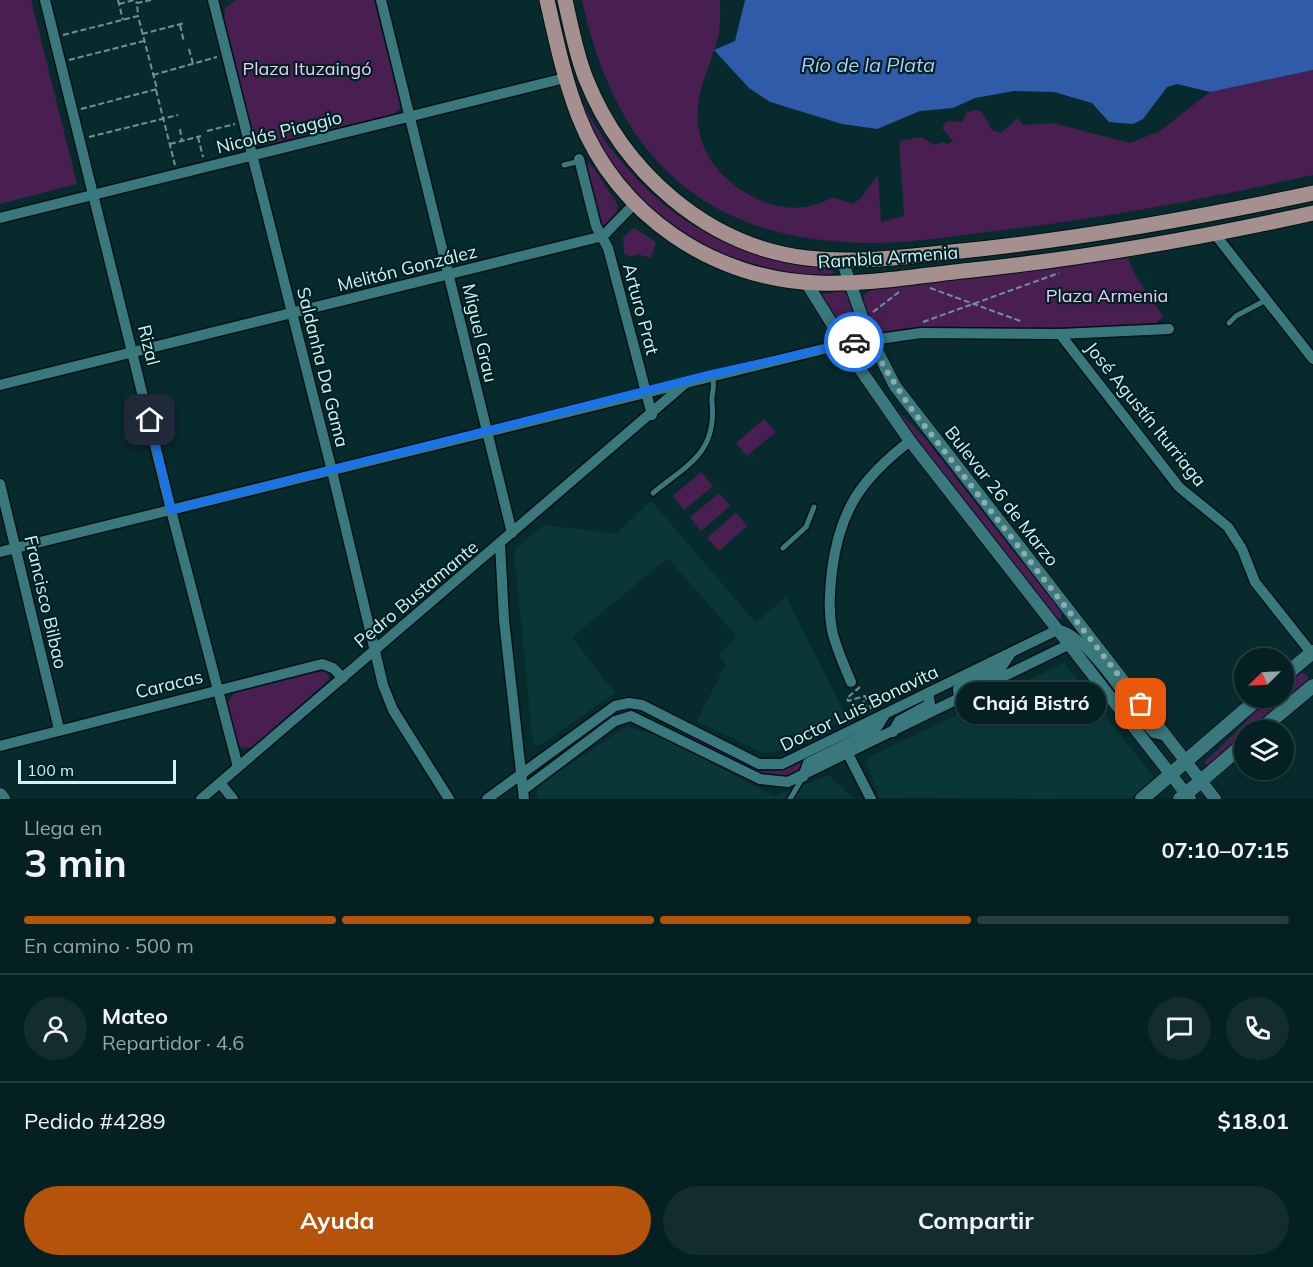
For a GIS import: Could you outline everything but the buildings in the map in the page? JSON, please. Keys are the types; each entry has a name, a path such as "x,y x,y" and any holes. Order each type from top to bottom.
{"main road":[{"name":"Rambla Armenia","path":"547,0 565,78 589,139 610,173 635,203 676,238 710,257 758,275 806,282 850,282 916,276 1092,255 1313,213"},
{"name":"Rambla Armenia","path":"565,0 579,60 594,96 621,144 643,170 686,210 729,235 781,253 842,260 913,256 1050,242 1151,226 1313,193"},
{"path":"565,78 575,81 579,86 591,113 606,136 643,170"},
{"path":"1294,668 1313,653"},
{"path":"1272,720 1313,686"},
{"path":"1142,799 1248,708"},
{"path":"1185,797 1234,752"},
{"path":"0,795 3,799"}],"street":[{"name":"Rizal","path":"45,0 134,352 171,510 238,767"},
{"name":"Saldanha Da Gama","path":"213,0 332,471 382,685 393,710 449,799"},
{"name":"Miguel Grau","path":"381,0 512,534"},
{"name":"Nicolás Piaggio","path":"0,218 565,78"},
{"path":"579,160 596,226 603,236 635,203"},
{"path":"1214,233 1313,359"},
{"name":"Melitón González","path":"0,385 603,236"},
{"name":"Arturo Prat","path":"603,236 645,391"},
{"name":"Bulevar 26 de Marzo","path":"842,260 871,340 884,367 910,407 1078,639 1185,797"},
{"name":"Bulevar 26 de Marzo","path":"806,282 844,344 910,441 1057,630 1078,639 1166,736 1215,799"},
{"path":"0,552 332,471 712,374 844,344 944,332 1060,334 1169,329"},
{"name":"José Agustín Iturriaga","path":"1060,334 1179,487 1228,527 1242,549 1255,582 1313,653"},
{"name":"Pedro Bustamante","path":"201,799 652,415 690,380"},
{"path":"645,391 652,415"},
{"path":"851,682 835,640 830,609 838,539 849,507 865,483 910,441"},
{"name":"Francisco Bilbao","path":"0,484 59,729"},
{"path":"500,544 520,776 524,795"},
{"name":"Doctor Luis Bonavita","path":"487,799 615,706 628,703 642,705 759,764 782,764 1057,630"},
{"name":"Doctor Luis Bonavita","path":"524,795 615,721 631,716 760,779 788,782 803,777 1078,639"},
{"path":"959,699 958,689 1001,668 1011,653"},
{"name":"Caracas","path":"0,746 59,729 322,664 333,668 343,678"},
{"path":"893,732 899,721 930,704 928,693"},
{"path":"803,777 808,763 876,729 884,716"},
{"path":"848,754 871,799"},
{"path":"220,783 233,799"}],"lane":[{"path":"564,165 579,160"},
{"path":"1229,323 1236,316 1266,300"},
{"path":"653,493 706,449 715,413 712,401 716,388 712,374"},
{"path":"783,548 806,527 814,507"},
{"path":"790,799 803,777"}],"path":[{"path":"123,20 118,2 134,0 137,3 151,0"},
{"path":"137,3 142,34 177,174"},
{"path":"54,37 138,16"},
{"path":"142,34 185,23"},
{"path":"180,25 184,42"},
{"path":"61,62 144,42"},
{"path":"189,49 193,64"},
{"path":"153,75 227,55"},
{"path":"73,111 156,90"},
{"path":"80,139 178,114"},
{"path":"207,131 243,122"},
{"path":"180,129 182,141"},
{"path":"170,144 200,136 206,167"},
{"path":"914,325 1059,273"},
{"path":"916,276 932,289 1019,319 1026,325 1029,333"},
{"path":"863,319 899,292"},
{"path":"851,682 860,685 861,689 847,698 848,701 865,696 867,700 852,709 854,712 870,705 872,709 860,716 864,726"}],"shaded area":[{"path":"651,501 756,623 786,597 847,718 779,751 763,753 697,721 726,664 719,655 737,637 668,558 572,637 615,693 539,746 533,745 514,550 544,525 616,534"},
{"path":"1064,663 1154,778 1129,799 879,798 867,764 869,757"},
{"path":"627,726 667,739 774,796 828,775 855,799 538,799 536,787"}],"green space":[{"path":"0,0 31,0 77,184 0,204"},
{"name":"Plaza Ituzaingó","path":"236,0 374,0 401,107 393,115 269,146 261,145 254,136 224,19 225,8"},
{"path":"582,0 720,0 719,32 700,94 698,127 702,142 708,155 727,179 755,198 775,205 804,207 833,197 852,204 860,199 878,175 881,222 904,216 899,141 921,137 935,145 941,142 948,144 953,141 942,128 947,121 962,122 966,113 974,110 982,112 992,130 1001,133 1018,118 1023,125 1053,123 1130,143 1160,131 1210,92 1313,70 1313,175 1200,199 1124,212 902,242 866,243 808,238 757,226 713,206 675,179 644,145 618,103 597,55"},
{"path":"577,91 589,115 623,163 665,205 688,222 739,247 829,267 834,273 802,274 744,261 717,251 668,223 646,206 609,163 592,132"},
{"path":"590,163 618,205 616,214 603,226 600,226 584,165"},
{"path":"634,228 656,242 651,258 637,254 630,257 624,253 623,237"},
{"name":"Plaza Armenia","path":"1128,258 1136,277 1163,316 1156,323 1064,331 954,328 876,333 873,332 863,303 864,295 874,288"},
{"path":"842,291 847,294 858,328 852,336 843,334 822,294"},
{"path":"856,348 862,353 877,382 897,410 923,436 1062,613 1061,619 1056,617 901,420 856,352"},
{"path":"764,419 776,432 747,456 736,443"},
{"path":"701,472 713,486 684,510 673,496"},
{"path":"719,493 730,506 701,531 690,517"},
{"path":"736,513 747,526 719,551 707,538"},
{"path":"326,670 330,679 252,747 243,748 238,745 227,704 234,693"},
{"path":"1302,672 1307,675 1309,681 1294,694 1294,678"},
{"path":"1259,708 1277,708 1263,720 1247,720"},
{"path":"630,709 640,711 764,771 783,770 807,760 791,775 775,776 755,771 648,715 631,710 619,712 584,735 614,712"},
{"path":"1234,733 1234,745 1208,767 1204,762"}],"water":[{"name":"Río de la Plata","path":"745,0 1313,0 1313,70 1210,92 1177,84 1167,87 1143,119 1133,124 1109,122 1092,103 1054,92 1014,91 975,98 953,108 920,111 877,129 842,124 770,102 749,88 714,50 735,41"}],"way so far":[{"path":"854,342 871,340 895,386 910,407 1141,704"}],"place":[{"name":"Chajá Bistró","path":"1141,704"}],"route":[{"path":"150,420 171,510 712,374 854,342"}]}
